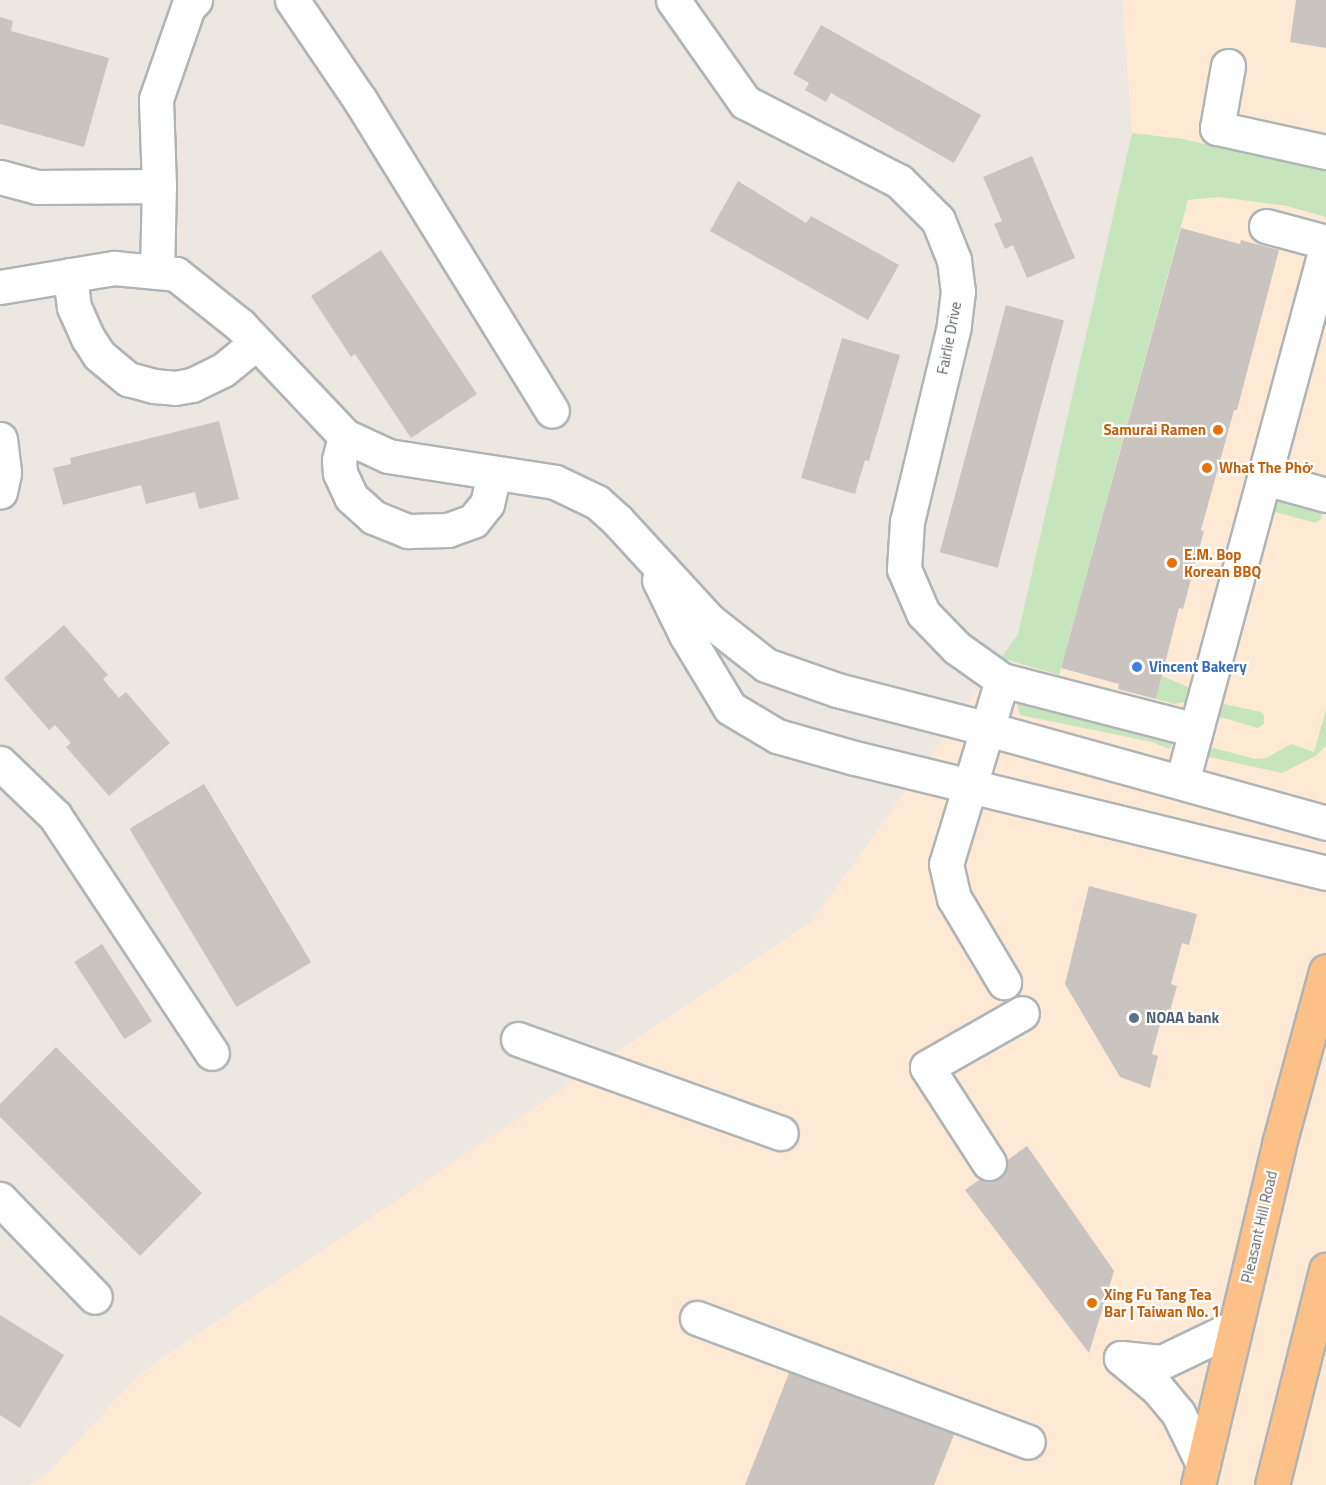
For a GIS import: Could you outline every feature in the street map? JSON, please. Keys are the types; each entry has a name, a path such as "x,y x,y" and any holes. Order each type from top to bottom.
{"highway":[{"name":"Pleasant Hill Road","path":"1201,1474 1279,1144 1326,970"},
{"path":"1272,1485 1326,1271"}],"street":[{"path":"157,272 159,186 156,99 188,8 195,0"},
{"path":"292,0 360,100 552,411"},
{"name":"Fairlie Drive","path":"673,0 746,102 899,181 938,220 954,260 958,291 954,326 907,522 904,568 922,614 957,648 1002,680"},
{"path":"1228,66 1217,128 1326,152"},
{"path":"0,177 37,187 159,186"},
{"path":"1266,226 1326,242"},
{"path":"1182,782 1326,248"},
{"path":"0,287 114,268 176,274 240,325 345,436 388,456 555,483 597,502 711,621 766,665 837,690 988,729 1326,823"},
{"path":"70,275 74,307 88,338 99,355 118,372 140,383 175,388 192,385 223,370 256,343"},
{"path":"345,436 339,460 340,473 351,497 374,517 408,531 433,533 473,521 487,504 494,473"},
{"path":"0,440 4,473 0,492"},
{"path":"1265,478 1326,495"},
{"path":"646,553 686,635 730,708 777,736 855,758 1326,873"},
{"path":"1004,982 954,898 946,864 1002,680 1195,730"},
{"path":"0,763 55,816 212,1053"},
{"path":"989,1163 927,1067 1022,1013"},
{"path":"518,1039 781,1133"},
{"path":"0,1199 95,1297"},
{"path":"697,1318 1028,1442"},
{"path":"1201,1474 1178,1413 1157,1388 1121,1358 1162,1362 1235,1327"}],"shaded area":[{"path":"1122,0 1326,0 1326,1485 28,1485 51,1470 140,1373 813,920 1018,634 1132,133"}],"green space":[{"path":"1132,133 1182,139 1326,171 1326,217 1287,206 1219,197 1188,200 1059,675 1001,658 1018,634"},
{"path":"1278,498 1320,510 1322,518 1316,523 1275,512 1272,509 1274,500"},
{"path":"1162,676 1188,687 1190,692 1185,702 1174,704 1156,699"},
{"path":"1019,701 1172,739 1173,743 1169,749 1152,742 1020,715 1017,704"},
{"path":"1220,703 1261,712 1264,715 1264,724 1258,728 1220,717 1217,713"},
{"path":"1326,710 1326,745 1317,755 1282,773 1205,756 1209,749 1214,748 1255,759 1266,758 1291,744 1314,752"}],"building":[{"path":"1296,0 1326,0 1326,48 1290,42"},
{"path":"0,17 13,21 11,31 109,58 84,147 0,124"},
{"path":"821,25 981,115 954,163 831,93 826,102 805,90 809,83 793,74"},
{"path":"1032,156 1075,258 1027,278 1013,245 1005,249 994,224 1002,221 983,177"},
{"path":"738,181 806,223 811,216 899,265 868,320 710,231"},
{"path":"1181,228 1240,244 1241,240 1279,250 1237,410 1234,410 1201,530 1204,531 1183,609 1179,608 1156,699 1118,689 1119,684 1061,668"},
{"path":"381,250 477,394 411,438 355,354 351,357 311,296"},
{"path":"1006,305 1064,321 998,568 940,552"},
{"path":"842,338 900,355 869,461 865,460 855,494 801,478"},
{"path":"219,421 239,499 199,509 195,492 146,504 141,485 63,505 53,468 71,464 70,458"},
{"path":"64,625 108,675 103,679 119,698 126,692 170,743 109,796 66,747 71,743 55,725 49,730 4,678"},
{"path":"204,784 311,962 237,1007 129,829"},
{"path":"1089,886 1197,914 1189,945 1182,943 1171,984 1177,986 1169,1014 1163,1013 1152,1054 1158,1056 1150,1088 1120,1077 1065,984"},
{"path":"102,944 152,1021 124,1039 74,962"},
{"path":"56,1047 202,1193 140,1256 0,1117 0,1104"},
{"path":"1027,1146 1114,1271 1089,1353 965,1190"},
{"path":"0,1315 64,1355 20,1428 0,1415"},
{"path":"791,1368 955,1432 934,1485 745,1485"}],"place":[{"name":"Samurai Ramen","path":"1218,430"},
{"name":"What The Phở","path":"1207,468"},
{"name":"E.M. Bop Korean BBQ","path":"1172,563"},
{"name":"Vincent Bakery","path":"1137,667"},
{"name":"NOAA bank","path":"1134,1018"},
{"name":"Xing Fu Tang Tea Bar | Taiwan No. 1","path":"1092,1303"}]}
